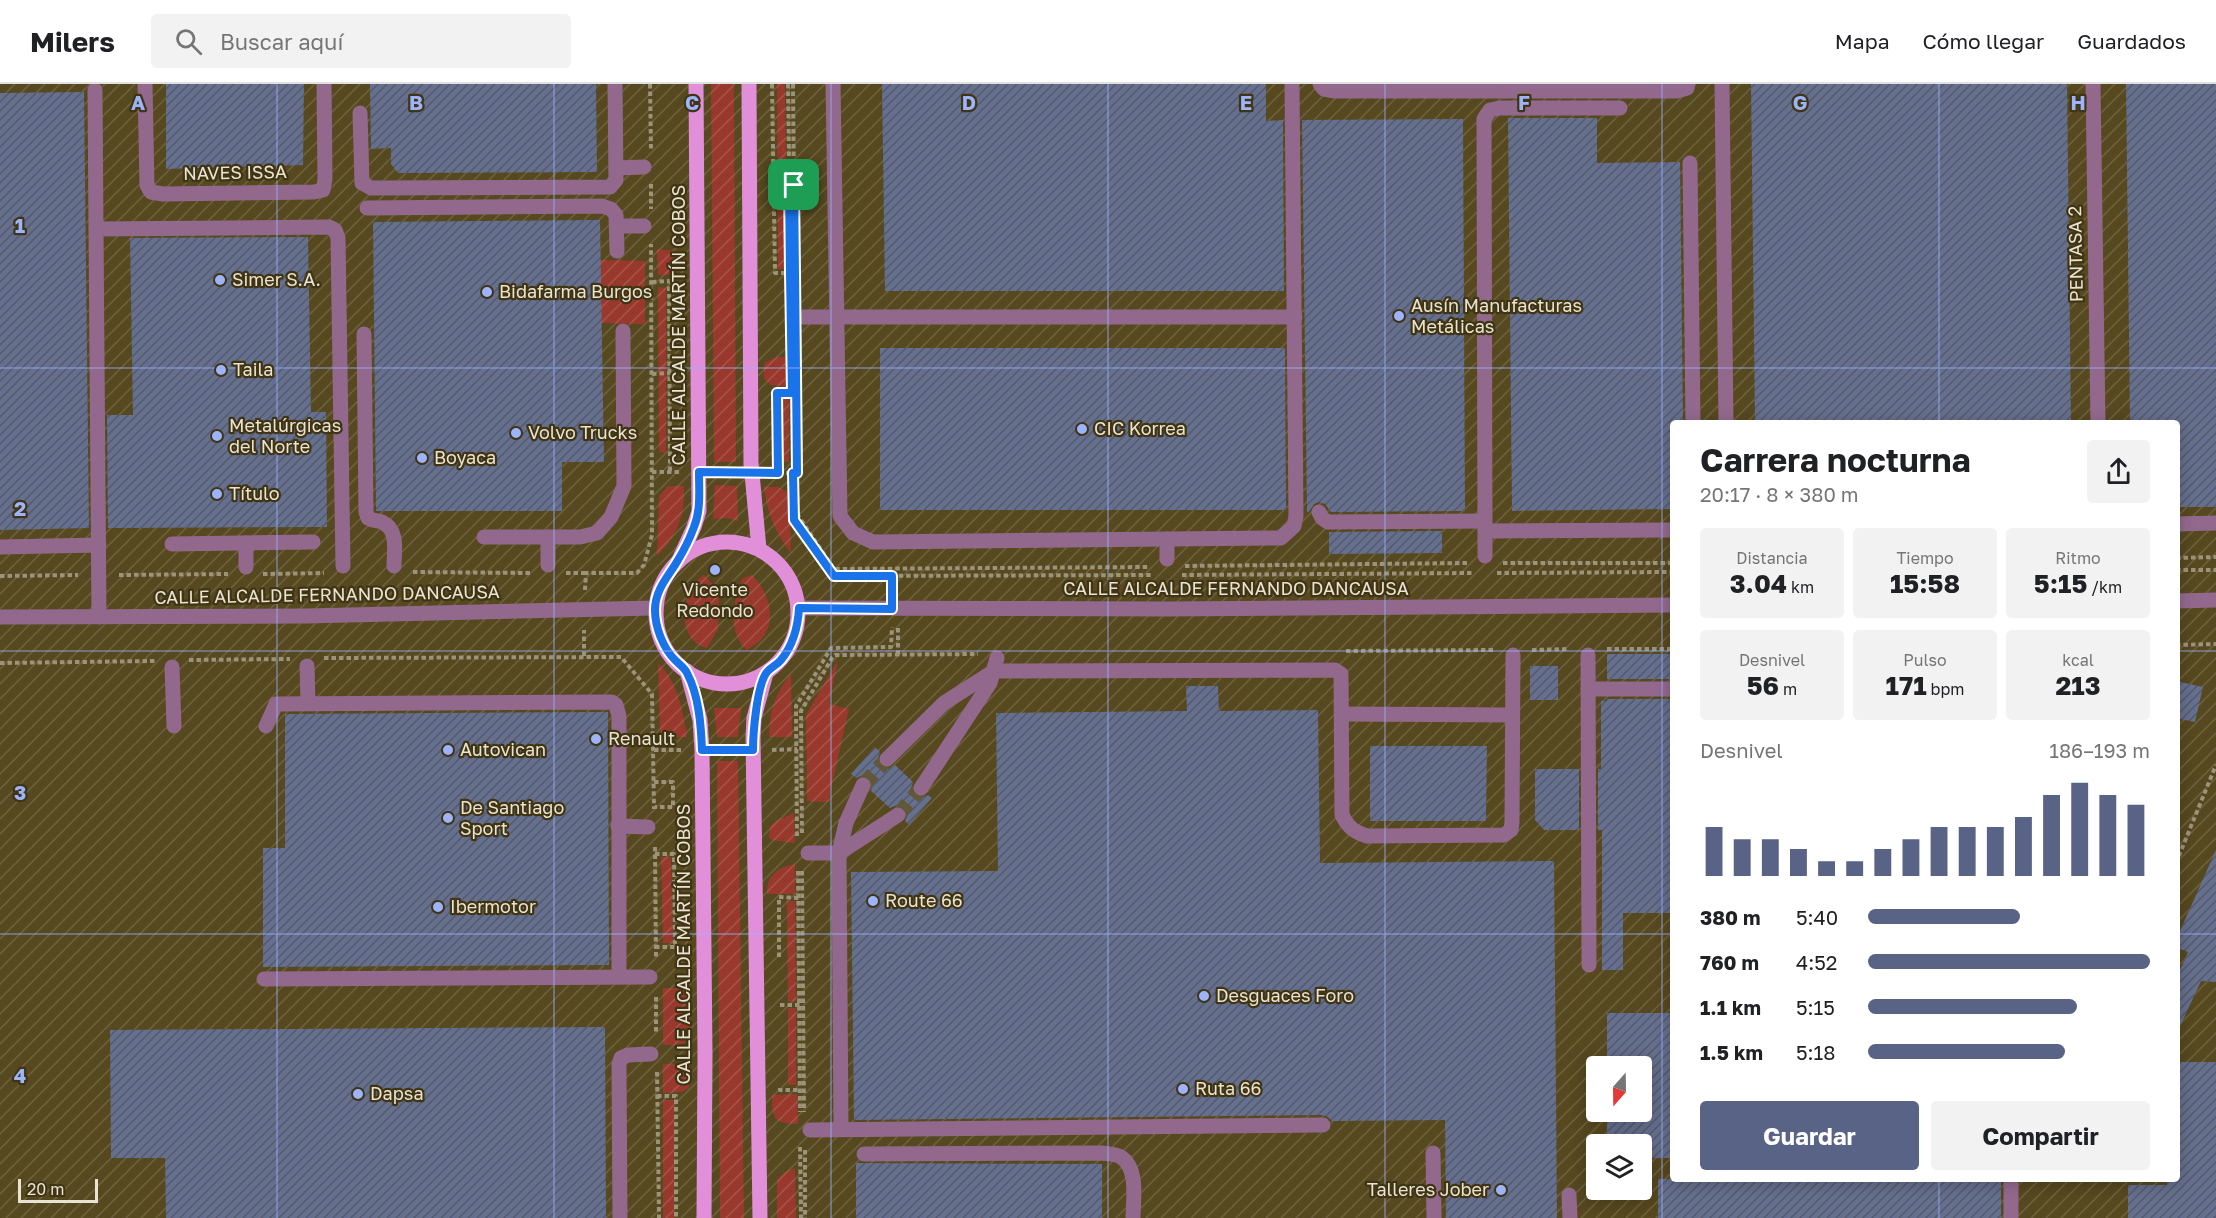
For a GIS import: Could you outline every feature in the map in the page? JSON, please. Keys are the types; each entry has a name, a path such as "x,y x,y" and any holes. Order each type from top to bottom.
{"main road":[{"name":"CALLE ALCALDE MARTÍN COBOS","path":"678,562 699,511 696,84"},
{"path":"749,84 751,473 759,549"},
{"path":"716,542 738,542 759,549 774,559 787,573 795,590 799,608 798,627 791,645 781,661 766,673 747,682 726,684 705,681 687,671 673,658 662,642 655,608 660,588 667,574 695,549 716,542"},
{"name":"CALLE ALCALDE MARTÍN COBOS","path":"687,671 700,720 702,750 704,1218"},
{"path":"760,1218 753,750 754,718 766,673"}],"street":[{"name":"NAVES ISSA","path":"145,84 147,185 151,192 163,194 323,190 325,180 324,84"},
{"path":"360,113 362,183 370,188 610,187 616,180 615,84"},
{"path":"833,84 840,516 853,533 873,542 1281,538 1294,526 1296,516 1292,84"},
{"path":"1320,84 1324,89 1335,91 1505,88 1677,91 1687,88 1688,84"},
{"path":"1722,84 1726,420"},
{"name":"PENTASA 2","path":"2093,84 2098,420"},
{"path":"95,90 99,617"},
{"path":"1485,561 1484,119 1490,110 1500,108 1620,108"},
{"path":"616,168 647,163"},
{"path":"1690,163 1693,420"},
{"path":"368,208 602,206 612,210 616,215 617,251"},
{"path":"617,226 645,226"},
{"path":"96,230 329,227 335,230 338,238 337,569"},
{"path":"795,317 1295,317"},
{"path":"484,537 580,537 597,533 611,517 624,486 623,331"},
{"path":"364,334 366,512 368,518 381,522 391,529 400,569"},
{"path":"1319,512 1328,522 1670,530"},
{"path":"2180,524 2216,524"},
{"path":"548,537 548,570"},
{"path":"1167,539 1167,564"},
{"path":"172,544 313,542"},
{"path":"246,543 246,571"},
{"path":"0,547 99,545"},
{"path":"2180,601 2216,600"},
{"name":"CALLE ALCALDE FERNANDO DANCAUSA","path":"799,608 1167,609 1670,605"},
{"name":"CALLE ALCALDE FERNANDO DANCAUSA","path":"0,617 306,616 655,608"},
{"path":"887,759 944,703 993,661 1335,670 1341,674 1342,815 1356,833 1367,836 1504,835 1511,830 1514,655"},
{"path":"1588,655 1589,965"},
{"path":"307,661 308,703"},
{"path":"921,788 990,683 993,661"},
{"path":"172,663 174,726"},
{"path":"1588,689 1670,689"},
{"path":"266,726 276,704 612,702 616,705 619,716 619,976"},
{"path":"1342,714 1512,715"},
{"path":"841,1130 839,853 846,823 863,785"},
{"path":"801,853 839,853 898,815"},
{"path":"618,826 651,822"},
{"path":"264,979 654,977"},
{"path":"620,1218 619,1064 621,1058 628,1055 655,1054"},
{"path":"804,1130 1323,1125"},
{"path":"1433,1153 1434,1218"},
{"path":"864,1155 1102,1154 1120,1156 1133,1174 1133,1218"},
{"path":"2011,1182 2011,1218"},
{"path":"1569,1195 1570,1218"}],"path":[{"path":"647,163 650,84"},
{"path":"772,84 775,273 793,273"},
{"path":"788,84 795,317 794,520 834,576 1155,575"},
{"path":"792,185 794,84"},
{"path":"774,185 792,185"},
{"path":"652,282 669,281 670,472"},
{"path":"652,374 670,373"},
{"path":"778,473 777,393 794,393"},
{"path":"652,472 699,472"},
{"path":"751,473 795,473"},
{"path":"795,473 798,514 834,569 1485,561 1670,563"},
{"path":"2180,558 2216,557"},
{"path":"0,576 337,569"},
{"path":"400,569 548,570 586,573"},
{"path":"2180,570 2216,570"},
{"path":"1497,573 1670,572"},
{"path":"1179,575 1485,573"},
{"path":"803,1218 801,853 796,706 831,648 891,647 892,576"},
{"path":"584,656 585,610"},
{"path":"2180,645 2216,644"},
{"path":"799,749 801,711 835,655 993,661"},
{"path":"0,663 172,663 570,656"},
{"path":"753,750 799,749"},
{"path":"651,822 654,807 654,750 702,750"},
{"path":"2180,853 2216,765"},
{"path":"654,783 673,782 674,807 654,807"},
{"path":"655,845 654,977 659,1218"},
{"path":"655,854 674,855 675,946 656,947"},
{"path":"779,957 779,897 800,898"},
{"path":"780,993 780,1016"},
{"path":"780,1005 801,1005"},
{"path":"780,1079 780,1090 802,1090"},
{"path":"657,1096 676,1096 676,1218"}],"shaded area":[{"path":"0,84 2216,84 2216,1218 0,1218"},
{"path":"711,84 734,84 736,462 714,462"},
{"path":"777,84 785,84 787,269 778,269"},
{"path":"657,249 686,252 682,267 670,274 658,275"},
{"path":"600,260 645,261 645,324 601,323"},
{"path":"658,287 666,288 666,453 659,452"},
{"path":"777,357 788,357 788,387 771,385 764,379 764,363"},
{"path":"781,398 789,398 789,462 781,462"},
{"path":"715,485 737,486 738,521 727,518 713,519"},
{"path":"668,486 684,486 683,506 675,532 657,556 659,496"},
{"path":"764,487 779,487 790,494 791,553 773,522"},
{"path":"704,575 719,591 718,629 707,648 690,636 684,614 690,591"},
{"path":"752,575 767,598 770,616 765,634 758,643 747,650 737,635 734,615 739,586 743,578"},
{"path":"838,660 829,704 849,709 828,802 807,801 806,715"},
{"path":"658,663 675,688 687,737 666,737 660,733"},
{"path":"791,673 792,737 769,737 774,703"},
{"path":"714,708 741,708 738,737 717,737"},
{"path":"717,761 738,761 744,1218 720,1218"},
{"path":"794,813 795,843 769,838 770,827 776,821"},
{"path":"661,857 671,857 673,943 663,943"},
{"path":"795,864 795,894 767,894 767,887 774,873 783,867"},
{"path":"787,901 795,901 796,1001 788,1002"},
{"path":"663,988 680,988 691,994 690,1040 679,1045 663,1045"},
{"path":"788,1008 796,1008 796,1085 788,1085"},
{"path":"663,1064 679,1064 689,1068 689,1088 682,1092 663,1093"},
{"path":"797,1094 798,1124 779,1121 774,1114 772,1095"},
{"path":"663,1100 674,1100 674,1218 663,1218"},
{"path":"795,1168 796,1218 777,1218 777,1180 785,1172"}],"building":[{"path":"166,84 304,84 303,165 166,169"},
{"path":"370,84 596,84 597,172 398,173 391,164 391,148 371,149"},
{"path":"882,84 1266,84 1266,121 1283,120 1284,291 885,291"},
{"path":"1751,84 2067,84 2071,420 1755,420"},
{"path":"2126,84 2216,84 2216,507 2180,507 2180,420 2130,420"},
{"path":"84,92 89,528 0,530 0,93"},
{"path":"1508,118 1597,118 1597,163 1680,162 1683,420 1670,420 1670,509 1512,511"},
{"name":"Ausín Manufacturas Metálicas","path":"1463,119 1465,511 1331,512 1325,504 1319,502 1307,512 1302,120"},
{"path":"600,220 604,462 562,462 562,511 376,511 373,222"},
{"path":"308,237 311,412 326,412 327,527 108,528 107,415 133,415 130,238"},
{"name":"CIC Korrea","path":"880,348 1285,348 1286,510 880,510"},
{"path":"1442,531 1442,553 1329,554 1329,532"},
{"path":"1607,654 1670,654 1670,679 1607,679"},
{"path":"1530,666 1558,666 1558,700 1530,700"},
{"path":"2180,682 2203,687 2195,722 2180,719"},
{"name":"Desguaces Foro","path":"1186,686 1218,686 1219,711 1318,710 1320,863 1554,861 1557,1218 1446,1218 1445,1120 1332,1121 1323,1115 854,1120 851,872 998,871 996,713 1187,711"},
{"path":"1607,699 1670,699 1670,913 1623,913 1623,970 1602,970 1602,830 1598,830 1598,769 1601,769 1601,701 1607,701"},
{"path":"608,712 609,965 263,967 263,848 285,848 285,714"},
{"path":"1370,746 1487,746 1486,821 1370,821"},
{"path":"875,747 880,752 877,761 881,766 889,769 895,765 913,782 911,788 915,796 921,798 928,795 932,798 909,825 905,821 908,814 903,807 897,805 890,808 871,791 873,785 870,779 863,775 856,778 851,774"},
{"path":"1535,769 1579,769 1579,830 1544,830 1535,820"},
{"path":"2216,850 2216,982 2201,981 2180,1026 2180,970 2188,952 2180,949 2180,931"},
{"path":"1607,1013 1670,1013 1670,1158 1652,1158 1652,1134 1607,1134 1607,1122 1652,1122 1652,1056 1607,1056"},
{"name":"Dapsa","path":"605,1027 606,1218 166,1218 165,1158 111,1158 110,1030"},
{"path":"2180,1062 2216,1062 2216,1218 2128,1218 2128,1185 2167,1185 2167,1182 2180,1182"},
{"path":"856,1163 1102,1164 1102,1218 856,1218"},
{"path":"1658,1179 1670,1179 1670,1182 2001,1182 2001,1218 1658,1218"}],"tunnel":[{"path":"863,785 887,759"},
{"path":"898,815 921,788"}],"place":[{"name":"Simer S.A.","path":"220,280"},
{"name":"Bidafarma Burgos","path":"487,292"},
{"name":"Ausín Manufacturas Metálicas","path":"1399,316"},
{"name":"Taila","path":"221,370"},
{"name":"CIC Korrea","path":"1082,429"},
{"name":"Volvo Trucks","path":"516,433"},
{"name":"Metalúrgicas del Norte","path":"217,436"},
{"name":"Boyaca","path":"422,458"},
{"name":"Título","path":"217,494"},
{"name":"Vicente Redondo","path":"715,570"},
{"name":"Renault","path":"596,739"},
{"name":"Autovican","path":"448,750"},
{"name":"De Santiago Sport","path":"448,818"},
{"name":"Route 66","path":"873,901"},
{"name":"Ibermotor","path":"438,907"},
{"name":"Desguaces Foro","path":"1204,996"},
{"name":"Ruta 66","path":"1183,1089"},
{"name":"Dapsa","path":"358,1094"},
{"name":"Talleres Jober","path":"1501,1190"}],"route":[{"path":"794,185 789,185 790,273 795,273 797,473 793,473 794,520 834,576 892,576 892,609 799,608 798,627 791,645 781,661 766,673 754,718 753,750 702,750 700,720 687,671 673,658 662,642 655,608 660,588 667,574 678,562 694,527 699,511 699,472 778,473 777,393 792,393 790,273 795,273 794,185"}]}
